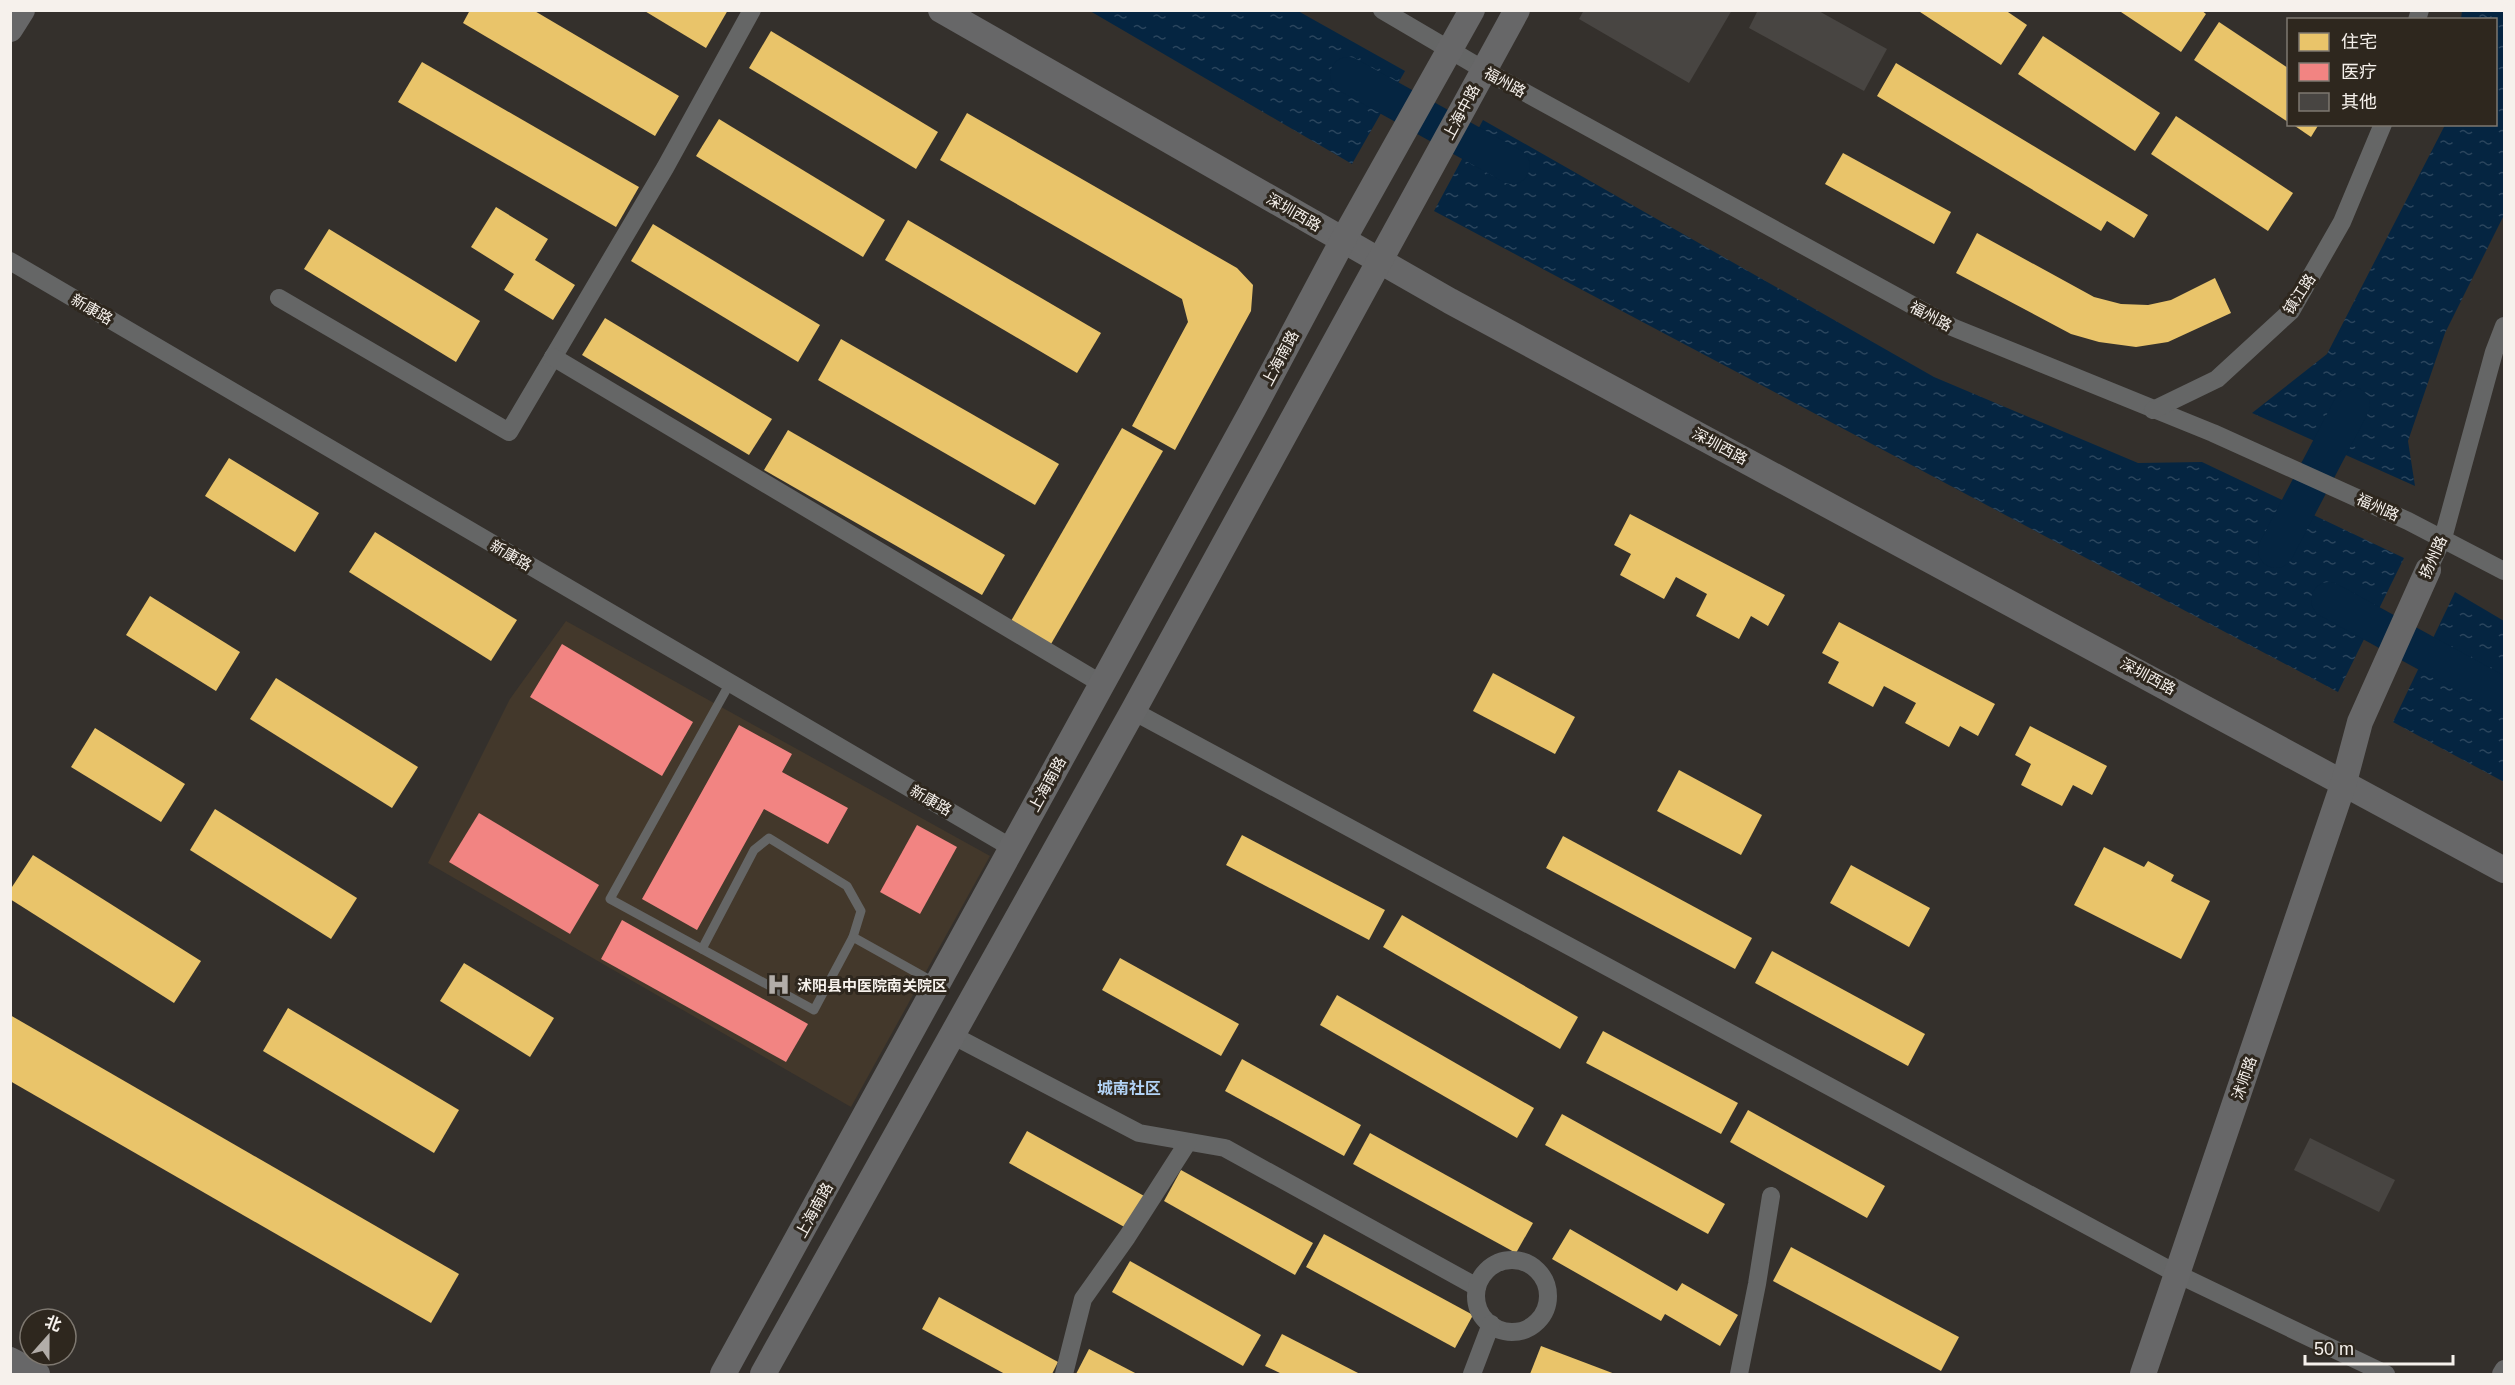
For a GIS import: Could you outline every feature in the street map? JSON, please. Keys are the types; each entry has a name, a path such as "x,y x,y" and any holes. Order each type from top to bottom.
{"main road":[{"path":"10,29 22,10"},
{"name":"深圳西路","path":"941,10 1379,261 2505,870"},
{"path":"1445,57 1472,10"},
{"name":"上海中路","path":"1379,261 1517,10"},
{"name":"上海南路","path":"723,1374 1445,57"},
{"path":"763,1374 1133,711 1379,261"},
{"name":"扬州路","path":"2344,782 2360,722 2428,570"},
{"name":"沭师路","path":"2143,1374 2344,782"},
{"path":"10,1360 37,1374"}],"street":[{"path":"279,298 509,432 665,168 752,10"},
{"name":"福州路","path":"1382,10 1445,57 1480,78 1952,327 2213,433 2408,521 2505,572"},
{"name":"镇江路","path":"2152,410 2217,379 2290,311 2342,222 2383,126"},
{"name":"新康路","path":"10,261 1012,848"},
{"name":"扬州路","path":"2428,570 2443,538 2494,351 2505,326"},
{"path":"554,357 1102,684"},
{"path":"1133,711 2177,1274 2386,1374"},
{"path":"952,1035 1139,1133 1225,1148 1478,1287"},
{"path":"1064,1374 1083,1299 1127,1237 1188,1142"},
{"path":"1739,1374 1771,1196"},
{"path":"1514,1260 1536,1269 1544,1279 1548,1290 1548,1303 1544,1314 1536,1323 1514,1332 1501,1330 1491,1324 1478,1308 1478,1287 1483,1275 1491,1267 1514,1260"},
{"path":"1472,1374 1491,1324"},
{"path":"2501,1374 2505,1369"}],"lane":[{"path":"702,949 754,850 769,838 847,886 861,911 853,937 814,1010 610,899 730,683"},
{"path":"853,937 938,985"}],"shaded area":[{"name":"沭阳县中医院南关院区","path":"566,621 990,856 851,1107 428,863 510,699"}],"water":[{"path":"1090,11 1298,11 1405,71 1352,164"},
{"path":"2462,11 2504,11 2504,215 2445,333 2408,441 2415,486 2252,413 2327,354 2444,126 2497,126 2497,18 2461,18"},
{"path":"1483,120 1934,377 2138,463 2202,462 2404,558 2338,692 1434,211"},
{"path":"2455,592 2504,621 2504,782 2393,722"}],"building: 住宅":[{"path":"470,10 533,10 679,96 655,136 463,23"},
{"path":"643,10 728,10 706,48"},
{"path":"1917,10 2005,10 2027,25 2001,65"},
{"path":"2118,10 2201,10 2206,14 2181,52"},
{"path":"2219,22 2287,67 2287,121 2194,60"},
{"path":"771,31 938,132 916,169 749,68"},
{"path":"2043,36 2160,113 2135,151 2018,74"},
{"path":"422,62 639,187 616,227 398,102"},
{"path":"1896,63 2148,215 2134,238 2107,221 2101,231 1877,96"},
{"path":"967,113 1237,268 1253,285 1251,311 1175,450 1132,426 1188,322 1182,299 940,160"},
{"path":"2176,116 2293,193 2268,231 2151,154"},
{"path":"719,119 885,220 863,257 696,156"},
{"path":"2295,126 2318,126 2311,137"},
{"path":"1843,153 1951,212 1934,244 1825,184"},
{"path":"496,207 548,239 535,260 575,285 553,320 504,290 514,274 471,247"},
{"path":"908,220 1101,333 1077,373 885,260"},
{"path":"653,224 820,325 798,362 631,261"},
{"path":"329,229 480,321 456,362 304,269"},
{"path":"1977,233 2094,297 2121,304 2148,305 2171,300 2215,278 2231,313 2168,342 2136,347 2099,342 2071,334 1956,273"},
{"path":"605,318 772,419 749,455 582,355"},
{"path":"841,339 1059,464 1035,505 818,380"},
{"path":"1122,428 1163,451 1051,644 1011,621"},
{"path":"788,430 1005,555 982,595 764,470"},
{"path":"229,458 319,513 295,552 205,496"},
{"path":"1630,514 1785,595 1768,626 1751,616 1739,639 1696,616 1707,594 1676,577 1664,599 1620,575 1631,554 1614,545"},
{"path":"375,532 517,620 491,661 349,572"},
{"path":"150,596 240,652 216,691 126,635"},
{"path":"1839,622 1995,704 1978,736 1960,726 1949,747 1905,723 1916,703 1884,686 1873,707 1828,683 1839,662 1822,653"},
{"path":"1493,673 1575,717 1555,754 1473,711"},
{"path":"276,678 418,767 392,808 250,719"},
{"path":"2030,726 2107,766 2092,795 2073,785 2062,806 2021,785 2031,764 2015,755"},
{"path":"95,728 185,784 161,822 71,767"},
{"path":"1679,770 1762,815 1741,855 1657,811"},
{"path":"215,809 357,898 331,939 190,850"},
{"path":"1242,835 1385,910 1369,940 1226,865"},
{"path":"1563,836 1752,938 1735,969 1546,868"},
{"path":"2104,847 2144,867 2148,861 2174,875 2171,881 2210,901 2181,959 2074,905"},
{"path":"33,855 201,961 174,1003 10,899 10,890"},
{"path":"1851,865 1930,908 1909,947 1830,903"},
{"path":"1402,915 1578,1017 1560,1049 1383,947"},
{"path":"1772,951 1925,1034 1908,1066 1755,983"},
{"path":"1120,958 1239,1024 1221,1056 1102,990"},
{"path":"464,963 554,1018 530,1057 440,1001"},
{"path":"1337,995 1534,1108 1517,1138 1320,1025"},
{"path":"288,1008 459,1110 434,1153 263,1051"},
{"path":"10,1015 459,1274 431,1323 10,1081"},
{"path":"1603,1031 1738,1103 1721,1134 1586,1063"},
{"path":"1242,1059 1361,1125 1344,1156 1225,1091"},
{"path":"1748,1110 1885,1186 1867,1218 1730,1142"},
{"path":"1562,1114 1725,1204 1708,1234 1545,1145"},
{"path":"1027,1131 1146,1197 1128,1229 1009,1163"},
{"path":"1370,1133 1533,1223 1516,1253 1353,1164"},
{"path":"1181,1170 1313,1243 1295,1275 1164,1201"},
{"path":"1570,1229 1677,1291 1682,1283 1738,1315 1720,1346 1665,1314 1661,1321 1552,1259"},
{"path":"1324,1234 1473,1315 1455,1348 1306,1267"},
{"path":"1791,1247 1959,1337 1941,1371 1773,1281"},
{"path":"1130,1261 1261,1335 1243,1366 1112,1292"},
{"path":"939,1297 1058,1362 1052,1374 1005,1374 922,1329"},
{"path":"1282,1334 1360,1374 1282,1374 1265,1366"},
{"path":"1541,1346 1615,1374 1530,1374"},
{"path":"1089,1349 1137,1374 1076,1374"}],"building: 医疗":[{"path":"562,644 693,722 662,776 530,697"},
{"path":"739,725 792,754 782,772 848,808 828,844 764,809 697,930 642,899"},
{"path":"479,813 599,885 570,934 449,862"},
{"path":"917,825 957,847 920,914 880,892"},
{"path":"622,920 808,1024 786,1062 601,959"}],"building: 其他":[{"path":"1584,10 1732,10 1689,83 1579,19"},
{"path":"1758,10 1817,10 1887,49 1864,91 1749,28"},
{"path":"2310,1138 2395,1180 2379,1212 2294,1170"}],"waterway":[{"path":"1348,75 1512,166"},
{"path":"2276,550 2352,405"},
{"path":"2329,600 2504,696"}],"place":[{"name":"沭阳县中医院南关院区","path":"779,985"}],"district":[{"name":"城南社区","path":"1129,1088"}]}
